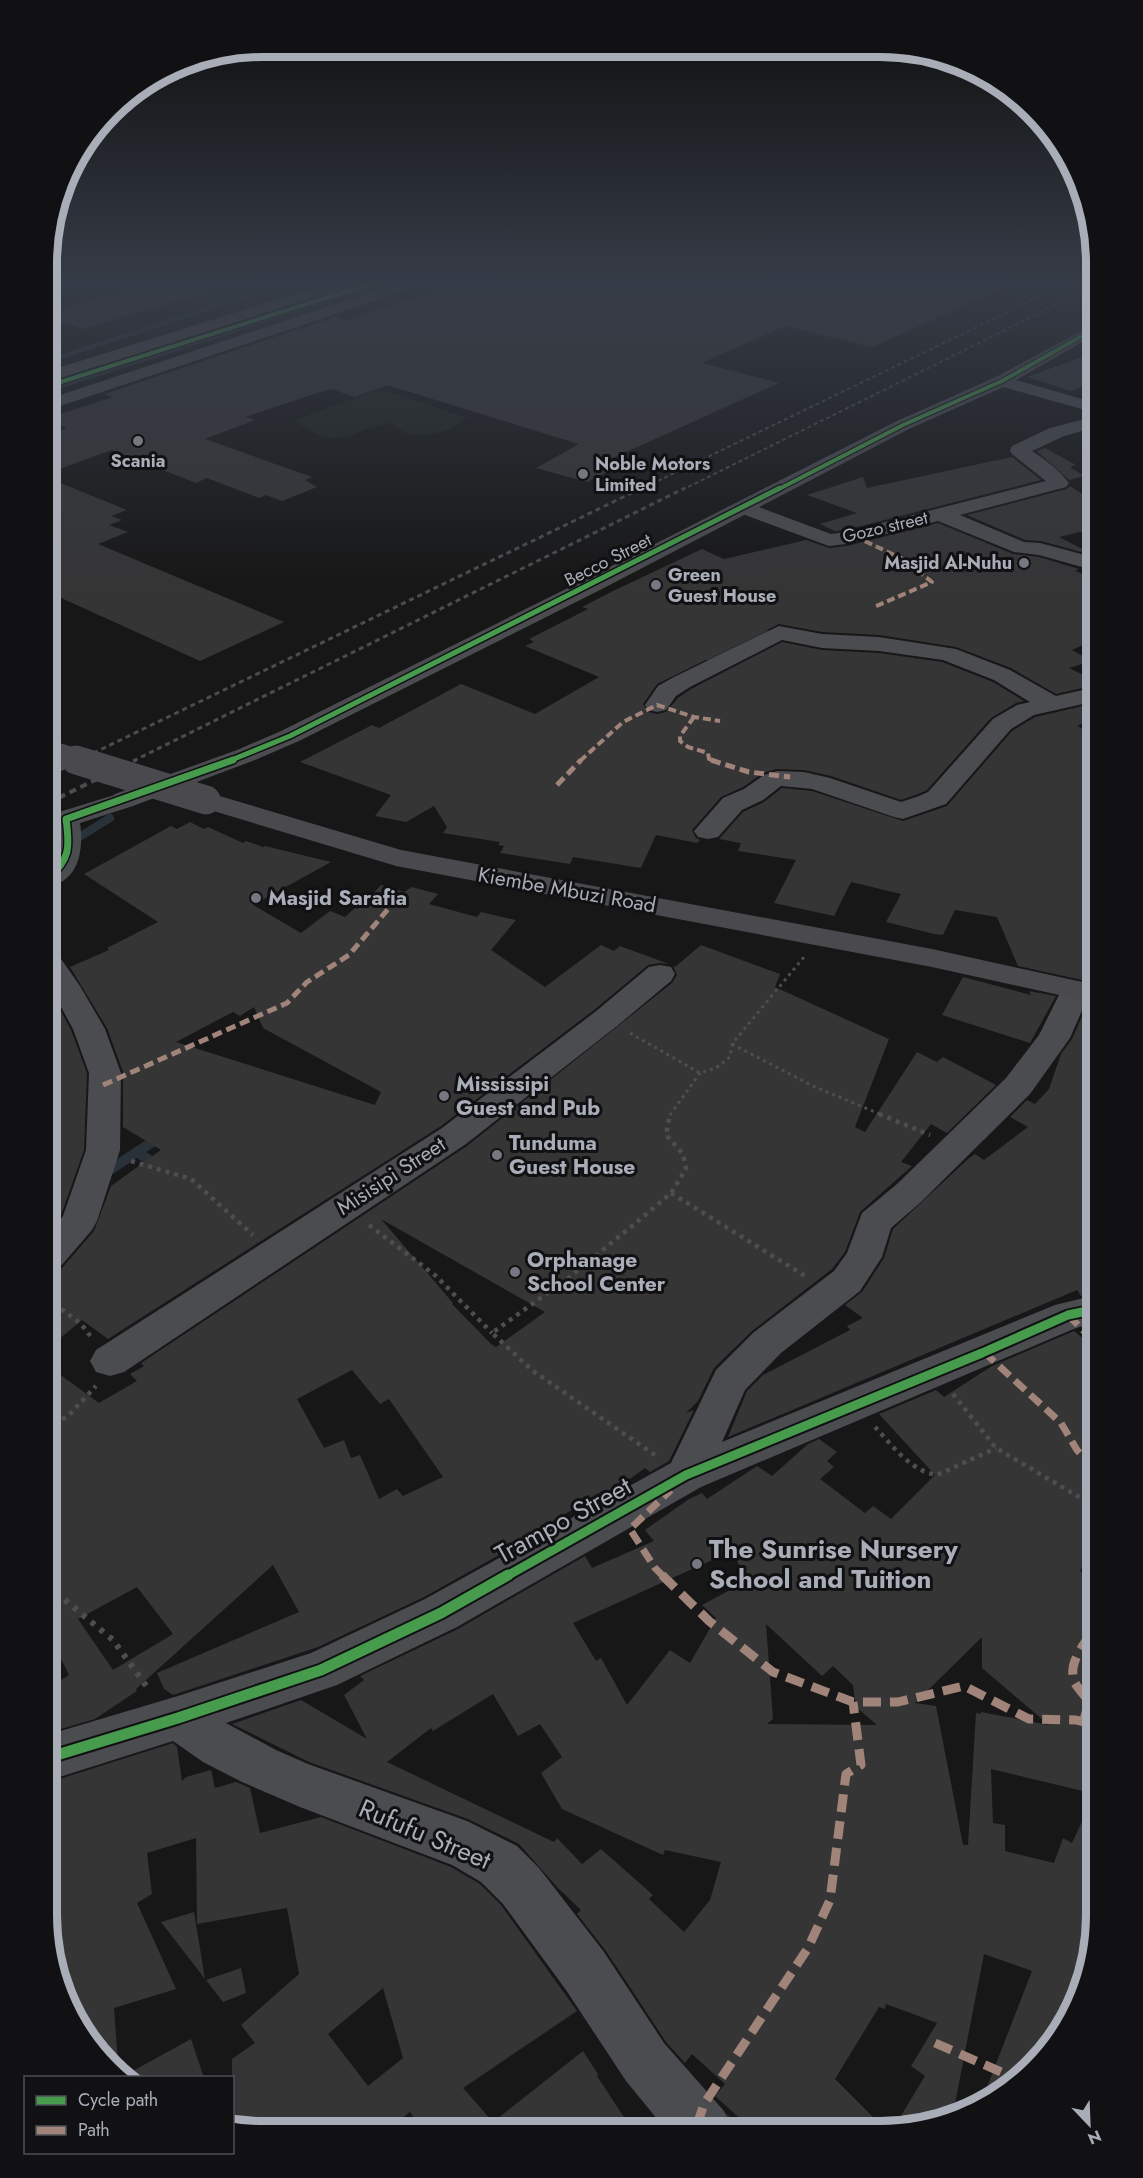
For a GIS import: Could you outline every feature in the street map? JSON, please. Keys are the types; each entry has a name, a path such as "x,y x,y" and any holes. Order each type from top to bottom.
{"main road":[{"name":"Kiembe Mbuzi Road","path":"57,753 396,858 494,878 817,936 1086,992"}],"street":[{"path":"57,402 115,383"},
{"name":"Becco Street","path":"57,823 246,755 290,736 744,508 903,425 998,383"},
{"path":"1008,383 1086,405"},
{"path":"940,514 1059,483 1043,467 1019,450 1057,432 1086,424"},
{"name":"Gozo street","path":"744,508 829,540 846,538 940,514 1021,548 1040,549 1086,562"},
{"path":"657,705 667,691 682,682 779,633 822,641 879,644 948,654 1002,675 1052,704"},
{"path":"708,831 723,811 739,799 749,797 775,779 790,777 818,783 903,812 915,804 927,803 937,798 1002,724 1026,710 1086,696"},
{"path":"57,823 69,837 64,865 57,871"},
{"name":"Misisipi Street","path":"110,1361 454,1136 606,1019 660,974"},
{"path":"57,975 88,1029 105,1072 103,1150 79,1221 57,1246"},
{"path":"686,1475 730,1381 767,1343 847,1281 864,1257 875,1222 909,1193 1018,1086 1086,992"},
{"name":"Trampo Street","path":"57,1755 178,1718 321,1670 441,1614 686,1475 1068,1315 1086,1312"},
{"name":"Rufufu Street","path":"178,1718 220,1746 259,1766 300,1784 467,1846 499,1864 521,1886 585,1971 645,2062 695,2121"}],"path":[{"path":"492,1333 571,1276 671,1193 686,1169 683,1154 666,1135 670,1113 700,1073 716,1068 730,1057 732,1044 801,964 817,936"},
{"path":"606,1019 700,1073"},
{"path":"732,1044 813,1086 955,1146"},
{"path":"103,1150 191,1179 273,1254"},
{"path":"671,1193 832,1294"},
{"path":"345,1206 436,1276 533,1371 675,1471 686,1475"},
{"path":"57,1306 81,1324 110,1361 89,1395 69,1415 57,1423"},
{"path":"935,1372 996,1448 1086,1501"},
{"path":"853,1406 915,1467 928,1476 937,1475 996,1448"},
{"path":"57,1593 113,1640 165,1711 178,1718"}],"shaded area":[{"path":"376,391 399,395 467,417 456,426 427,435 407,433 392,423 333,438 309,430 294,420"}],"building":[{"path":"138,383 779,383 604,462 619,467 587,482 536,468 579,444 387,385 355,397 331,389 323,391 246,417 255,420 205,439 312,477 305,480 317,487 282,501 266,495 259,498 207,478 196,483 112,450 57,470 57,431 67,428 57,424 57,415 113,397 104,394"},
{"path":"1045,383 1086,383 1071,391"},
{"path":"1045,448 1076,465 1070,467 1084,476 1069,480 1037,451"},
{"path":"1012,457 1041,480 846,530 835,531 820,524 857,513 807,495 863,477 867,488"},
{"path":"57,482 127,510 111,516 122,520 109,525 128,532 98,544 284,622 200,661 57,596"},
{"path":"1070,486 1086,496 1086,530 1059,537 1086,551 1086,553 1041,541 1025,540 967,515 1067,489"},
{"path":"938,523 1013,554 1039,557 1079,569 1075,571 1086,575 1086,644 1072,650 1086,658 1086,663 1069,668 1086,676 1086,687 1056,694 1011,668 956,647 879,635 822,632 779,624 657,684 643,704 648,712 657,714 666,712 678,698 691,689 782,642 822,650 879,653 942,662 993,682 1024,701 1016,703 991,718 927,790 918,794 901,800 831,776 804,770 776,769 763,773 743,787 721,797 692,830 696,838 700,840 697,843 656,835 641,868 573,857 570,864 500,853 504,846 498,845 500,842 443,833 447,827 434,806 406,822 375,816 391,795 300,762 372,725 379,728 461,684 535,714 599,677 525,646 534,642 529,639 588,609 582,607 702,549 724,559 806,540 829,548 847,546"},
{"path":"1086,705 1086,722 1077,726 1086,730 1086,981 1018,966 997,917 955,910 943,935 934,934 886,922 901,894 851,882 834,916 774,903 796,860 738,851 741,843 719,839 743,812 764,802 782,788 812,791 903,821 947,806 1012,731 1035,717"},
{"path":"190,822 204,829 208,827 243,843 246,841 331,862 253,905 301,933 330,911 345,917 355,908 358,909 381,885 404,892 412,887 438,894 429,904 477,917 481,912 516,920 491,950 545,987 601,945 614,951 620,946 669,964 648,965 594,1010 441,1126 108,1339 82,1320 57,1341 57,1270 62,1268 94,1231 111,1186 161,1150 123,1127 123,1072 107,1028 70,967 109,950 107,948 158,922 84,874 171,826 177,829","holes":["254,1007 263,1028 381,1092 375,1105 176,1042 233,1012 240,1016"]},
{"path":"701,945 780,974 775,987 889,1039 855,1127 865,1132 917,1052 937,1062 943,1057 996,1085 947,1133 931,1124 901,1162 912,1166 860,1212 845,1252 832,1269 752,1331 714,1368 698,1401 686,1413 694,1410 669,1461 650,1472 645,1468 609,1494 604,1490 492,1559 424,1597 318,1647 173,1695 164,1689 157,1673 299,1612 273,1565 136,1689 137,1691 95,1719 57,1730 57,1683 69,1675 57,1650 57,1372 99,1403 137,1381 130,1374 144,1366 141,1363 467,1146 672,983 677,975 673,966 675,967","holes":["381,1219 545,1312 496,1347 452,1304","352,1370 380,1404 389,1399 443,1477 403,1496 397,1489 379,1499 360,1455 351,1458 344,1440 324,1448 297,1399","137,1587 173,1634 113,1670 78,1619"]},
{"path":"963,977 1031,995 1029,991 1056,996 1030,1043 942,1015"},
{"path":"57,1004 71,1030 87,1073 84,1150 61,1215 57,1219"},
{"path":"1086,1008 1086,1295 1081,1296 1077,1290 728,1437 747,1391 763,1375 850,1330 847,1326 863,1318 845,1305 862,1292 884,1258 893,1229 968,1159 975,1154 984,1160 1028,1127 1010,1117 1027,1100 1035,1104 1049,1089 1061,1054 1072,1039"},
{"path":"1074,1331 1086,1341 1086,1559 1080,1571 1086,1575 1086,1792 991,1769 993,1823 1005,1825 1005,1851 1054,1863 1063,1838 1072,1843 1086,1813 1084,1942 1077,1974 1058,2018 1026,2061 985,2092 1032,1971 984,1954 954,2107 920,2117 899,2120 925,2076 911,2066 937,2023 886,2004 885,2009 879,2007 835,2079 877,2121 743,2121 715,2096 725,2084 692,2054 685,2063 666,2042 606,1951 577,1914 581,1910 519,1844 468,1819 309,1762 232,1724 301,1700 367,1739 344,1695 364,1680 360,1676 458,1629 585,1556 592,1568 654,1541 645,1530 689,1499 702,1493 707,1499 757,1466 772,1476 808,1444 819,1439 837,1452 827,1461 834,1467 820,1479 865,1513 873,1506 891,1519 935,1475 879,1414 936,1390 944,1397 992,1366","holes":["732,1551 747,1581 702,1605 716,1618 690,1663 670,1650 627,1705 601,1658 596,1661 573,1623","766,1624 822,1676 833,1666 853,1685 856,1707 877,1725 767,1724 773,1719","982,1637 982,1668 1049,1725 976,1713 968,1845 963,1845 936,1706 915,1703","493,1694 518,1736 540,1724 562,1757 541,1773 562,1809 663,1855 665,1850 721,1862 710,1900 684,1932 649,1899 653,1895 601,1849 582,1864 557,1838 554,1842 387,1762 431,1728 433,1731"]},
{"path":"173,1743 177,1747 182,1781 186,1777 211,1770 215,1788 236,1782 250,1788 260,1833 321,1817 451,1867 480,1884 501,1905 577,2011 463,2088 492,2121 416,2121 410,2112 399,2121 263,2121 234,2119 232,2059 255,2043 241,2025 299,1974 287,1908 197,1924 196,1838 147,1853 152,1894 137,1903 176,1989 114,2008 118,2061 92,2030 78,2006 61,1955 57,1929 57,1780","holes":["383,1988 403,2058 368,2086 328,2034"]},
{"path":"194,1912 205,1979 161,1922"},
{"path":"241,1968 246,1993 223,2002 206,1980"},
{"path":"191,2039 203,2076 135,2076 130,2072"},
{"path":"583,2051 598,2074 597,2076 626,2121 494,2121"}],"waterway":[{"path":"57,387 71,383"},
{"path":"710,660 761,633 774,634"},
{"path":"76,839 110,818"},
{"path":"57,850 62,847"},
{"path":"1082,1001 1086,1002"},
{"path":"137,1152 160,1137"},
{"path":"108,1171 137,1152"},
{"path":"137,1152 157,1165"},
{"path":"721,2118 725,2121"}],"railway":[{"path":"639,490 861,383"},
{"path":"682,490 899,383"},
{"path":"77,761 642,488"},
{"path":"133,761 685,488"},
{"path":"57,771 80,760"},
{"path":"57,799 136,760"}],"marked path":[{"path":"854,536 903,559 932,582 874,607"},
{"path":"557,785 591,749 623,722 657,705 694,717 720,721"},
{"path":"694,717 680,736 680,741 688,747 708,753 709,759 749,772 790,777"},
{"path":"103,1085 287,1003 307,982 349,955 395,901"},
{"path":"1068,1315 1086,1333"},
{"path":"984,1352 1061,1423 1077,1450 1086,1460"},
{"path":"671,1490 630,1529 655,1568 709,1621 773,1672 853,1702 898,1702 964,1686 1029,1719 1076,1720 1086,1722"},
{"path":"1086,1642 1075,1660 1073,1675 1075,1682 1086,1696"},
{"path":"698,2121 704,2104 808,1948 830,1900 846,1774 861,1765 853,1702"},
{"path":"1083,1723 1086,1712"},
{"path":"935,2043 1008,2075"}],"cycle path":[{"path":"57,871 67,856 66,819 246,755 290,736 592,585 903,425 998,383"},
{"path":"57,1755 178,1718 321,1670 441,1613 686,1475 982,1353 1068,1315 1086,1311"}],"place":[{"name":"Scania","path":"138,441"},
{"name":"Noble Motors Limited","path":"583,474"},
{"name":"Masjid Al-Nuhu","path":"1024,563"},
{"name":"Green Guest House","path":"656,585"},
{"name":"Masjid Sarafia","path":"256,898"},
{"name":"Mississipi Guest and Pub","path":"444,1096"},
{"name":"Tunduma Guest House","path":"497,1155"},
{"name":"Orphanage School Center","path":"515,1272"},
{"name":"The Sunrise Nursery School and Tuition","path":"697,1564"}]}
